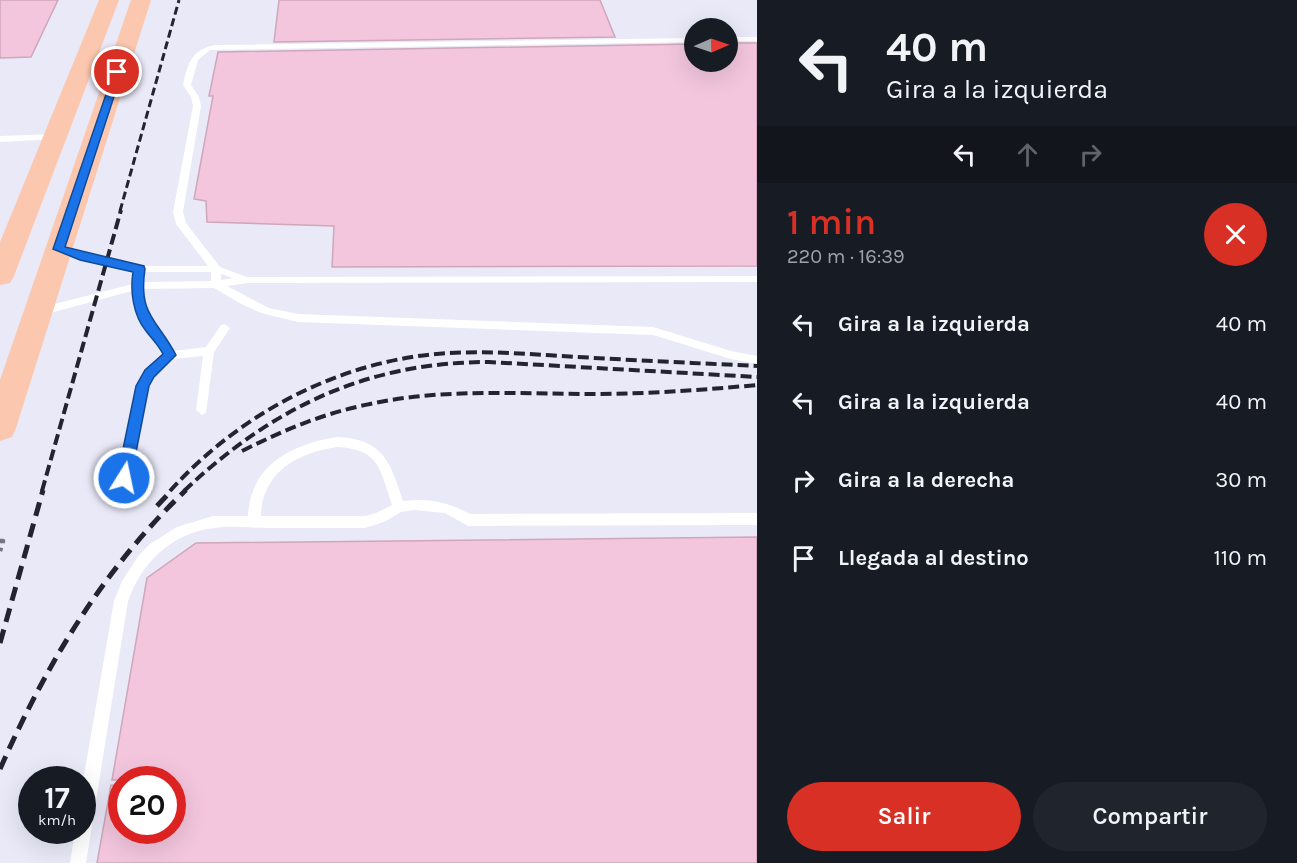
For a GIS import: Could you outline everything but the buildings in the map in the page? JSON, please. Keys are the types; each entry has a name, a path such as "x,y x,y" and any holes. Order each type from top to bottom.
{"main road":[{"path":"2,269 109,0"},
{"path":"0,428 141,0"}],"lane":[{"path":"738,39 757,39"},
{"path":"216,284 216,269 181,224 178,212 197,106 195,97 187,85 194,60 203,50 215,47 684,40"},
{"path":"0,139 55,137"},
{"path":"58,249 140,269 216,269 247,279"},
{"path":"140,269 137,286 138,300 150,328 162,339 170,355"},
{"path":"39,312 137,286 216,284 247,279 757,279"},
{"path":"216,284 249,305 285,317 653,331 680,336 757,360"},
{"path":"202,410 209,351 225,328"},
{"path":"124,478 142,386 150,374 170,355 209,351"},
{"path":"255,522 254,508 257,493 276,467 308,448 344,440 363,446 379,457 399,507"},
{"path":"78,863 119,610 126,585 140,562 175,532 194,525 212,522 365,522 379,518 399,507 414,505 447,508 468,520 757,519"}],"path":[{"path":"0,541 3,541 0,551"}],"railway":[{"path":"120,211 179,0"},
{"path":"42,491 121,210"},
{"path":"170,491 221,443 280,403 344,374 377,364 412,357 487,352 757,366"},
{"path":"184,491 251,436 287,414 323,395 402,370 444,364 489,362 757,377"},
{"path":"242,451 320,417 398,399 481,393 634,393 757,385"},
{"path":"0,643 43,490"},
{"path":"157,506 172,490"},
{"path":"0,769 37,693 79,620 128,552 186,490"}],"route":[{"path":"117,72 58,249 140,269 137,286 141,309 150,328 162,339 170,355 159,364 142,386 124,478"}]}
